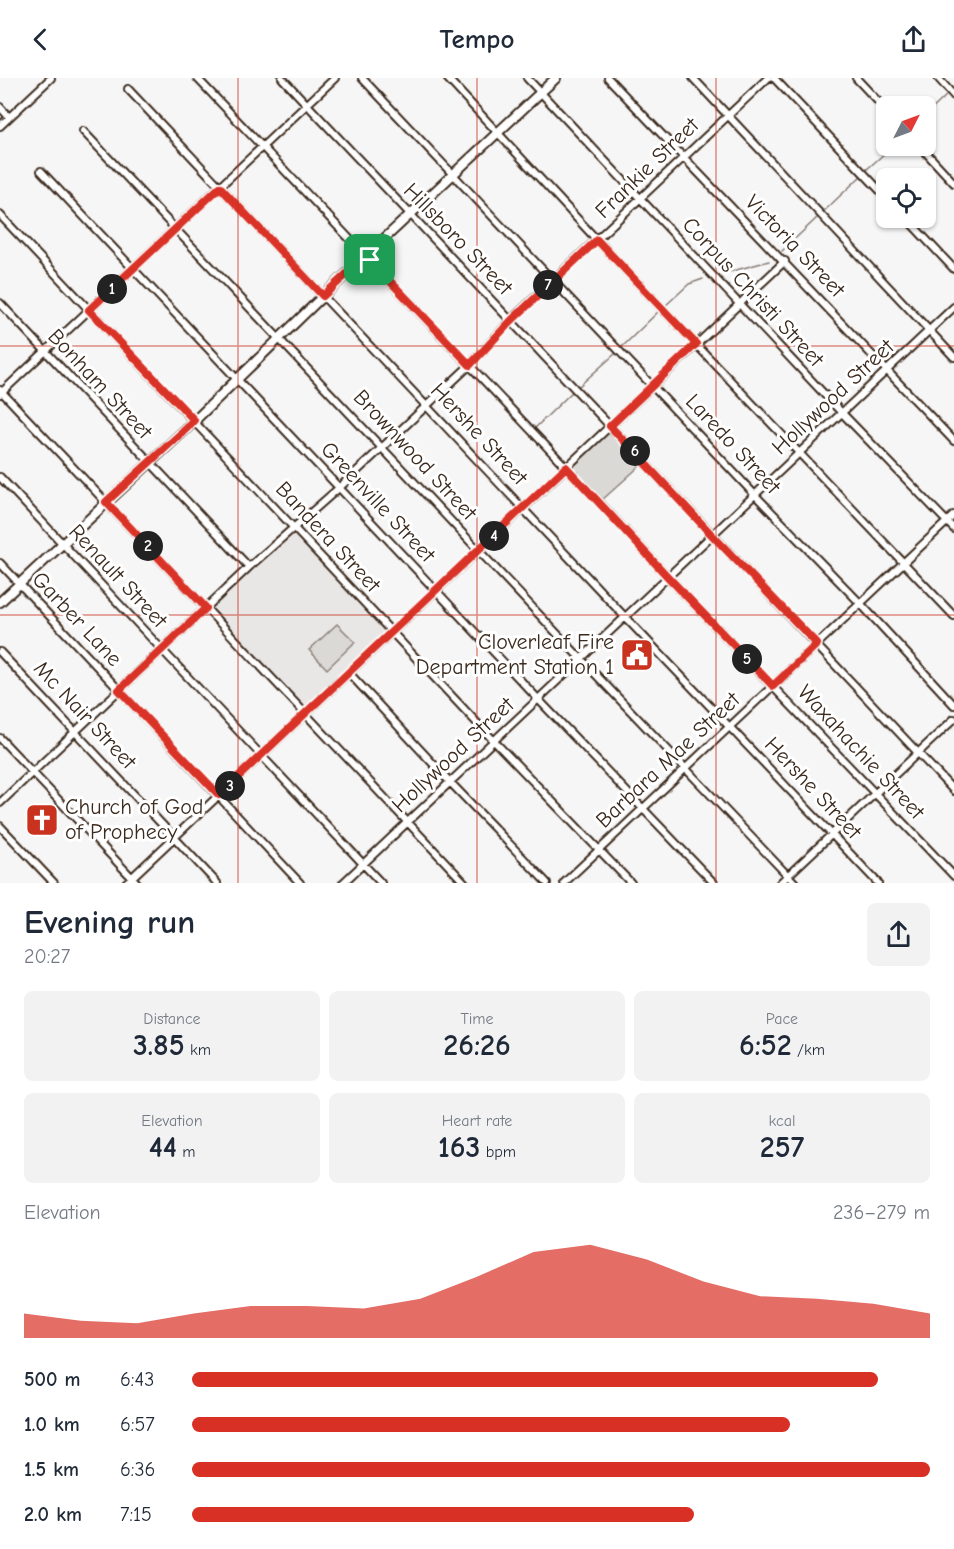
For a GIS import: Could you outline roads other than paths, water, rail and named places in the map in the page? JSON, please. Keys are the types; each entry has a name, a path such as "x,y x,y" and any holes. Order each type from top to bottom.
{"main road":[{"path":"0,602 556,78"}],"street":[{"path":"0,126 51,78"},
{"name":"Waxahachie Street","path":"197,78 954,876"},
{"name":"Hillsboro Street","path":"282,78 954,791"},
{"path":"335,78 1,392 465,883"},
{"name":"Laredo Street","path":"362,78 954,705"},
{"path":"447,78 798,454 954,616"},
{"name":"Corpus Christi Street","path":"527,78 954,529"},
{"name":"Victoria Street","path":"608,78 785,261 954,441"},
{"path":"693,78 954,357"},
{"name":"Frankie Street","path":"0,803 249,567 340,487 470,365 511,321 768,78"},
{"path":"774,78 876,186"},
{"path":"856,78 876,99"},
{"path":"938,78 954,96"},
{"name":"Hershe Street","path":"128,89 878,883"},
{"path":"0,107 9,117"},
{"name":"Brownwood Street","path":"83,131 795,883"},
{"path":"929,156 954,183"},
{"name":"Greenville Street","path":"41,171 714,883"},
{"name":"Bandera Street","path":"0,215 494,741 631,883"},
{"path":"916,228 954,268"},
{"path":"0,738 132,881 219,795 785,261"},
{"name":"Bonham Street","path":"0,303 249,567"},
{"name":"Hollywood Street","path":"343,883 954,307"},
{"name":"Renault Street","path":"0,477 381,883"},
{"name":"Barbara Mae Street","path":"564,883 954,515"},
{"name":"Garber Lane","path":"0,563 300,883"},
{"name":"Mc Nair Street","path":"0,652 217,883"},
{"path":"349,673 547,883"},
{"path":"780,883 954,719"},
{"path":"0,826 54,883"}],"waterway":[{"path":"936,105 948,94"},
{"path":"866,170 882,156"},
{"path":"823,212 861,176"},
{"path":"782,251 818,217"},
{"path":"725,273 769,261"},
{"path":"665,306 689,284 703,279"},
{"path":"622,347 659,311"},
{"path":"578,387 616,353"},
{"path":"534,429 572,392"}],"place":[{"name":"Cloverleaf Fire Department Station 1","path":"637,655"},
{"name":"Church of God of Prophecy","path":"42,820"}]}
